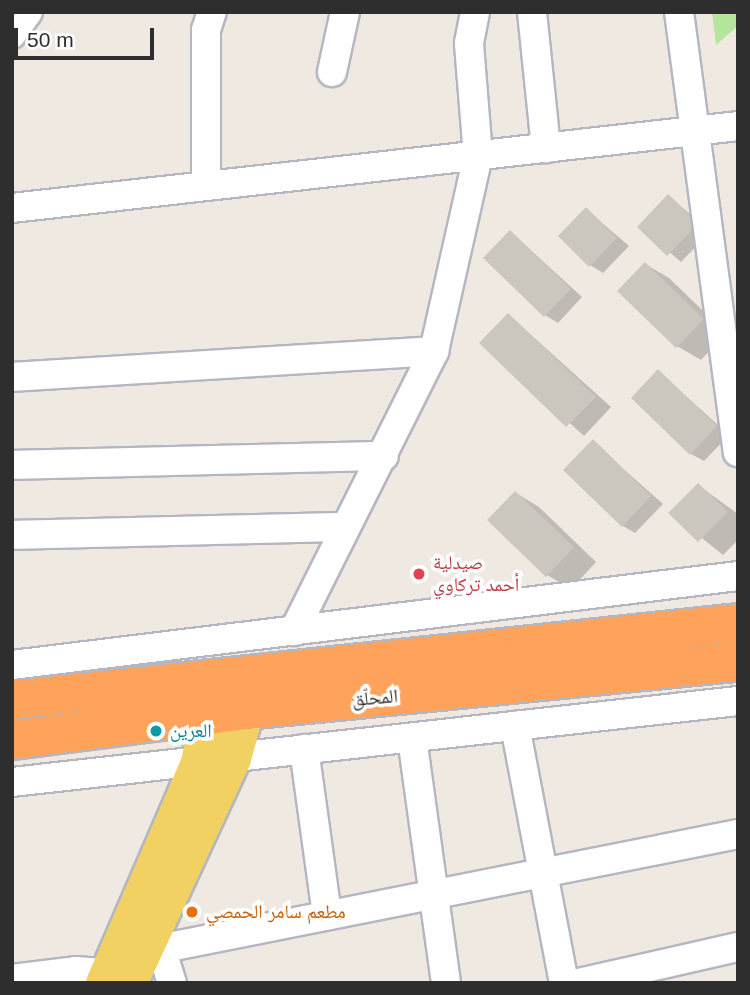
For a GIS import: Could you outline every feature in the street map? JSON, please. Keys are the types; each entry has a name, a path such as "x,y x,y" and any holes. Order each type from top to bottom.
{"highway":[{"name":"المحلّق","path":"12,700 738,623"},
{"name":"المحلّق","path":"12,740 208,714 738,662"}],"main road":[{"path":"118,978 158,937 233,758 246,710"},
{"path":"118,978 198,762 208,714"}],"street":[{"path":"12,34 28,12"},
{"path":"206,186 206,30 212,12"},
{"path":"332,72 345,12"},
{"path":"294,631 345,527 384,456 434,351 478,156 469,43 475,12"},
{"path":"532,12 546,148"},
{"path":"680,12 693,131 738,452"},
{"path":"12,208 738,126"},
{"path":"12,377 434,351"},
{"path":"12,465 384,456"},
{"path":"12,535 345,527"},
{"path":"12,666 738,576"},
{"path":"12,782 738,701"},
{"path":"515,726 564,983"},
{"path":"412,738 446,983"},
{"path":"304,749 327,915"},
{"path":"172,983 158,937 327,915 738,834"},
{"path":"579,983 738,947"},
{"path":"12,979 118,978"}],"green space":[{"path":"712,12 738,12 738,26 716,45"}],"building":[{"path":"668,194 699,223 667,256 637,227"},
{"path":"586,207 617,238 589,267 558,236"},
{"path":"510,230 571,289 544,317 483,258"},
{"path":"645,262 704,319 676,348 617,291"},
{"path":"508,313 596,397 566,427 479,343"},
{"path":"658,369 717,426 690,455 631,398"},
{"path":"593,439 651,496 622,527 563,470"},
{"path":"698,483 728,512 698,542 668,513"},
{"path":"515,491 574,547 546,577 487,520"}],"place":[{"name":"صيدلية أحمد تركاوي","path":"419,574"},
{"name":"العرين","path":"156,731"},
{"name":"مطعم سامر الحمصي","path":"192,912"}]}
